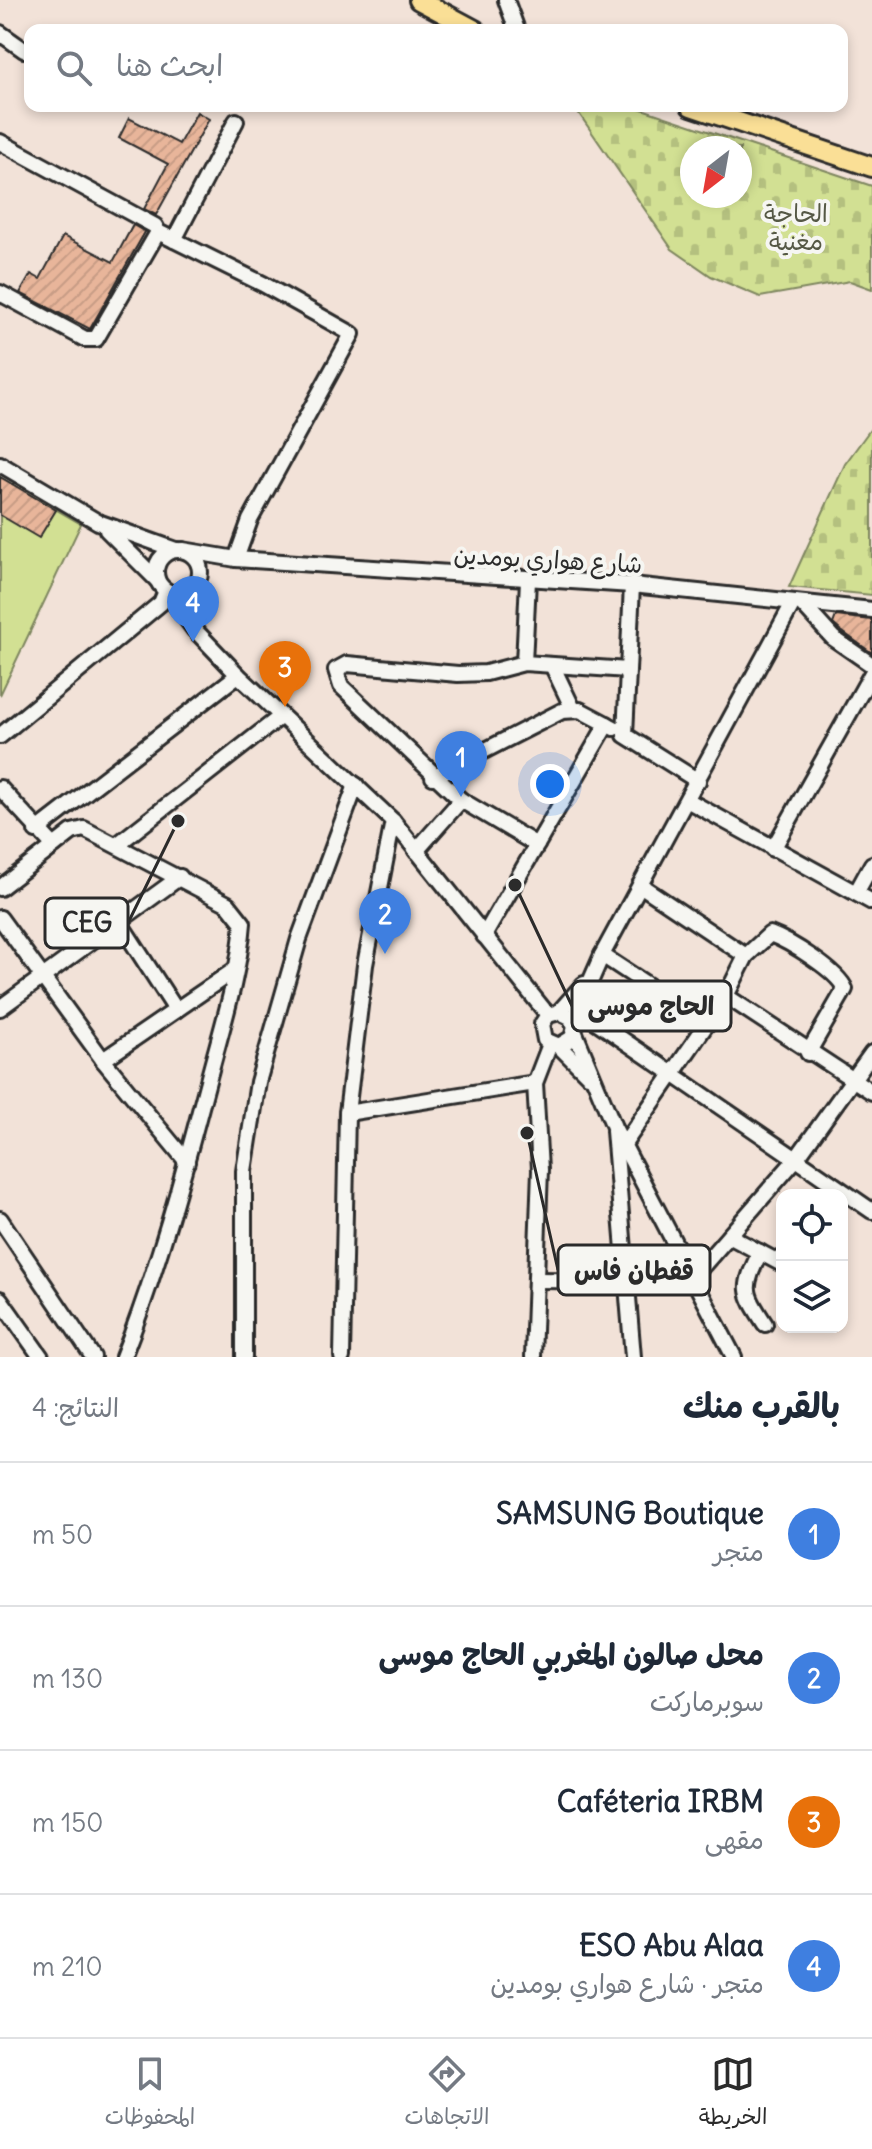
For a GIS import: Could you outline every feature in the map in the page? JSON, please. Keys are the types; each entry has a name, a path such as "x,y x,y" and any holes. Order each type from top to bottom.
{"main road":[{"path":"419,0 464,24"},
{"path":"709,112 872,167"}],"street":[{"path":"506,0 515,24"},
{"path":"0,33 24,50"},
{"path":"174,240 236,121"},
{"path":"0,142 155,226 158,232 263,284 352,334 228,558 208,563 198,579 190,606 194,629"},
{"path":"0,293 85,339 96,339 158,232"},
{"path":"0,464 98,522 161,586 194,629 238,675 393,821 484,936 553,1014 575,1021 673,1073 872,1211"},
{"name":"شارع هواري بومدين","path":"98,522 180,550 228,558 632,585 872,610"},
{"path":"0,736 161,603 159,560 180,550 198,562 198,579 179,595 161,586"},
{"path":"524,663 528,580"},
{"path":"625,735 632,585"},
{"path":"554,1045 568,1042 602,955 798,604 824,631 872,665"},
{"path":"537,845 461,800 433,777 341,686 336,670 347,664 458,674 486,673 524,663 628,670"},
{"path":"552,665 573,709"},
{"path":"773,849 872,673"},
{"path":"36,831 238,675"},
{"path":"433,777 562,711 573,709 607,724 698,781"},
{"path":"118,844 280,717"},
{"path":"484,936 607,724"},
{"path":"244,1357 244,1171 258,1082 299,939 356,785"},
{"path":"2,795 54,846"},
{"path":"416,851 461,800"},
{"path":"687,800 872,902"},
{"path":"342,1357 347,1113 365,965 393,821"},
{"path":"0,888 72,832 84,829 180,877 228,904 242,917 236,969 187,1162 157,1270 123,1357"},
{"path":"856,893 872,864"},
{"path":"0,1008 180,877"},
{"path":"640,885 746,956"},
{"path":"0,918 103,1060 187,1162"},
{"path":"118,920 176,1010"},
{"path":"624,1144 726,996 746,956 770,934 842,981 845,995 808,1053"},
{"path":"602,955 707,1024"},
{"path":"103,1060 236,969"},
{"path":"592,975 541,1030 592,1078"},
{"path":"726,996 808,1053 872,1092"},
{"path":"575,1021 592,1078 614,1127 734,1357"},
{"path":"533,1357 540,1141 535,1083 554,1045"},
{"path":"693,1277 796,1159 872,1053"},
{"path":"347,1113 535,1083"},
{"path":"614,1127 630,1281 633,1357"},
{"path":"0,1219 93,1357"},
{"path":"729,1236 776,1261"},
{"path":"760,1252 745,1287 746,1295 765,1324"},
{"path":"537,1280 630,1281"},
{"path":"0,1299 41,1357"}],"green space":[{"name":"الحاجة مغنية","path":"578,112 651,112 723,136 680,136 680,208 752,208 752,146 872,186 872,289 850,281 760,297 711,276 672,249"},
{"path":"872,427 872,595 789,587 845,464"},
{"path":"0,477 81,524 0,695"}],"building":[{"path":"197,112 209,119 156,215 144,209 168,164 119,138 129,118 179,144"},
{"path":"133,225 145,232 90,329 20,293 31,274 40,279 63,236 113,262"},
{"path":"0,477 56,510 39,538 0,515"},
{"path":"836,616 872,620 872,653 833,624"}],"place":[{"name":"ESO Abu Alaa","path":"193,642"},
{"name":"Caféteria IRBM","path":"285,707"},
{"name":"SAMSUNG Boutique","path":"461,797"},
{"name":"CEG","path":"178,821"},
{"name":"الحاج موسى","path":"515,885"},
{"name":"محل صالون المغربي الحاج موسى","path":"385,954"},
{"name":"قفطان فاس","path":"527,1133"}]}
